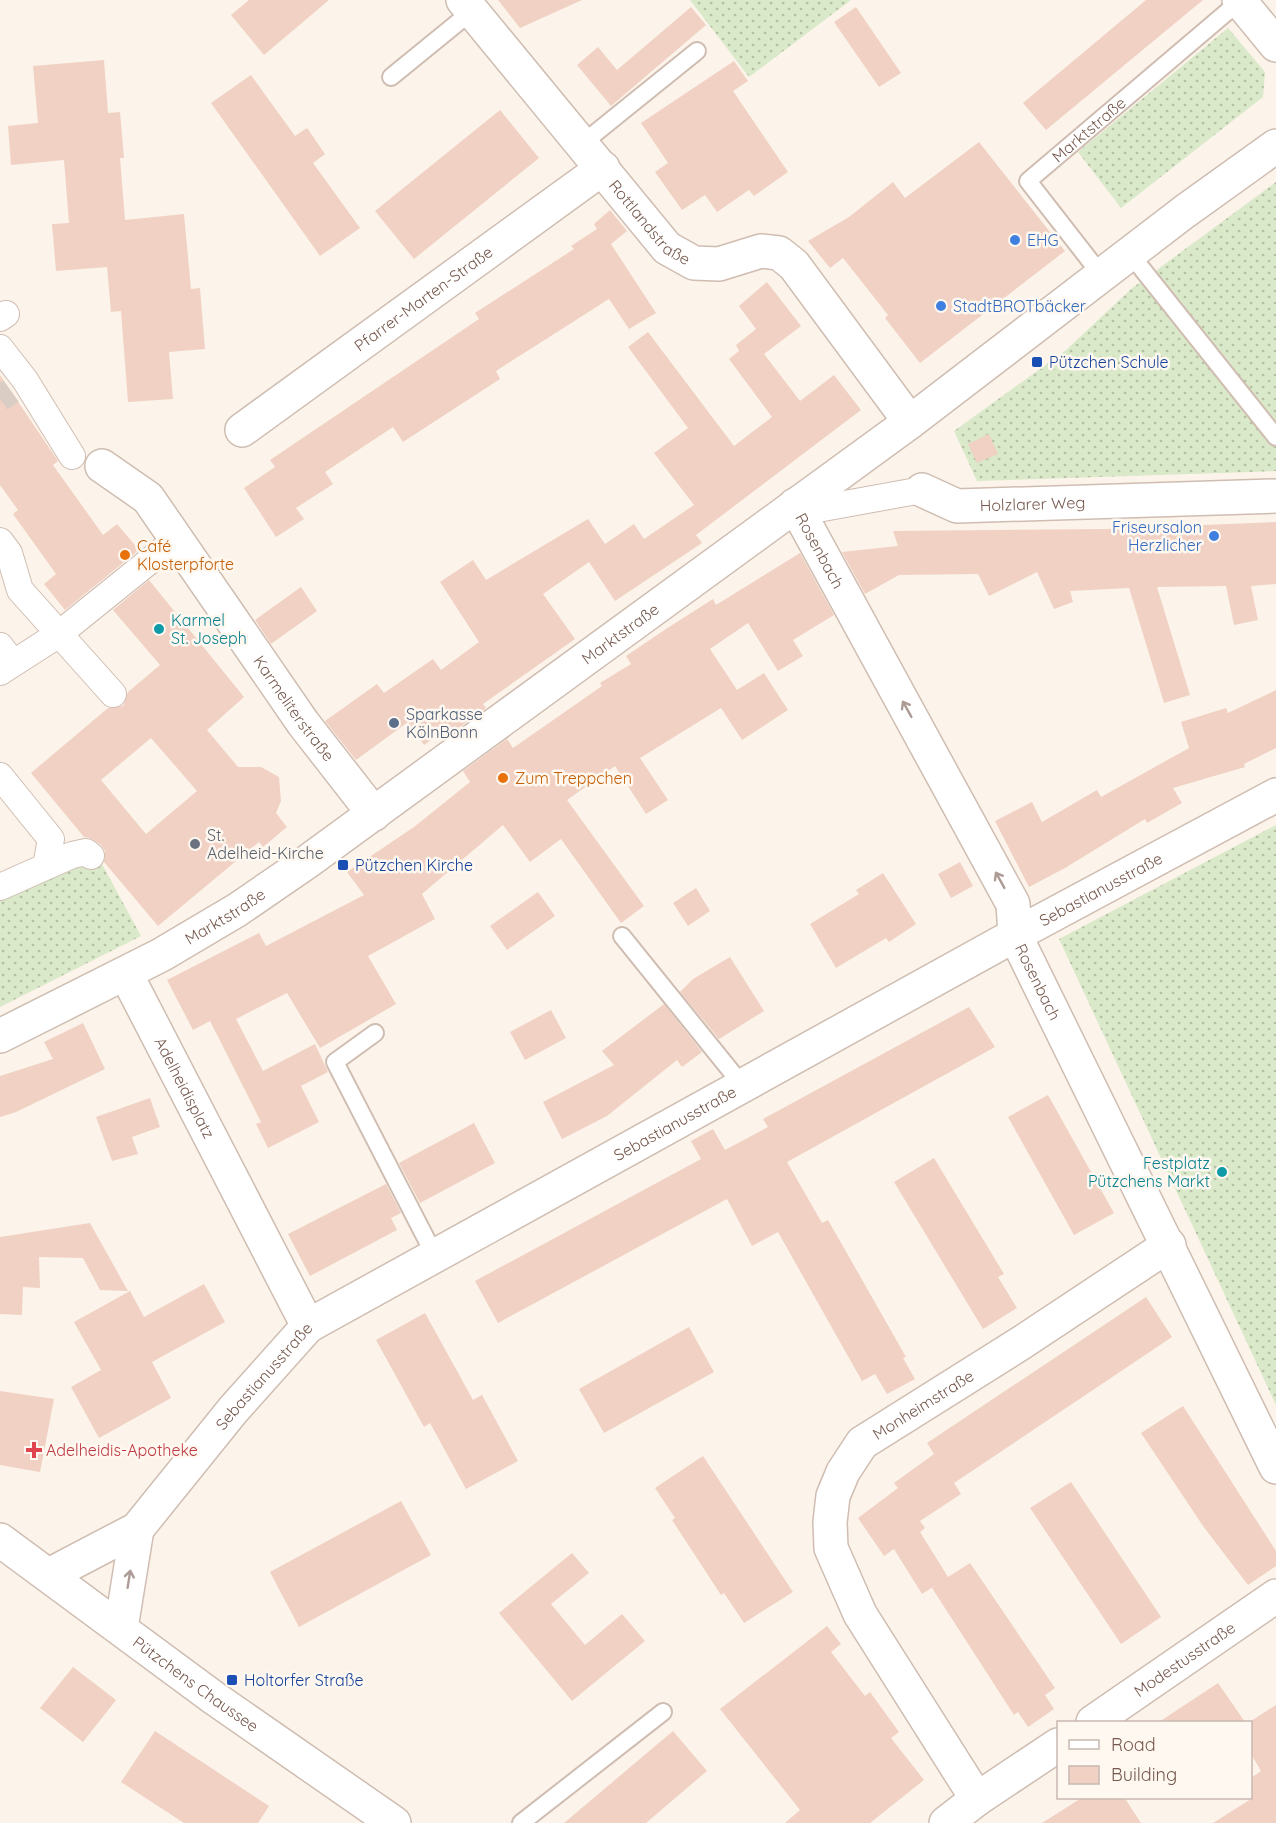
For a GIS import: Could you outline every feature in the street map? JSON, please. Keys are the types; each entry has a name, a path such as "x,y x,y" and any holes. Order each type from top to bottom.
{"street":[{"path":"1240,1 1276,45"},
{"name":"Rottlandstraße","path":"468,5 667,248 694,263 719,264 761,251 779,253 794,265 910,422"},
{"name":"Marktstraße","path":"126,974 237,910 374,814 910,422 1131,255 1184,212 1276,146"},
{"name":"Pfarrer-Marten-Straße","path":"242,430 603,168"},
{"path":"0,348 25,380 72,456"},
{"name":"Karmeliterstraße","path":"102,466 148,498 178,538 303,723 374,814"},
{"name":"Holzlarer Weg","path":"795,505 823,508 922,490 957,506 1276,496"},
{"name":"Rosenbach","path":"795,505 1013,904 1015,935 1276,1467"},
{"path":"4,660 59,634 178,538"},
{"path":"0,541 9,553 21,590 113,694"},
{"path":"0,776 51,839 81,855 46,866 0,887"},
{"name":"Sebastianusstraße","path":"49,1575 137,1529 233,1410 308,1326 1015,935 1276,795"},
{"path":"46,866 51,839"},
{"path":"0,1036 126,974"},
{"name":"Adelheidisplatz","path":"126,974 308,1326"},
{"name":"Monheimstraße","path":"977,1799 860,1614 831,1548 830,1522 833,1496 843,1472 862,1443 1021,1343 1169,1245"},
{"name":"Sebastianusstraße","path":"121,1629 137,1529"},
{"name":"Pützchens Chaussee","path":"0,1540 214,1698 394,1823"},
{"name":"Modestusstraße","path":"1094,1721 1276,1596"},
{"path":"946,1823 977,1799 1057,1746"}],"lane":[{"name":"Marktstraße","path":"1102,276 1028,181 1240,1"},
{"path":"391,77 468,5"},
{"path":"582,144 697,51"},
{"path":"1131,255 1276,437"},
{"path":"622,936 743,1086"},
{"path":"375,1033 334,1062 435,1256"},
{"path":"521,1823 663,1712"}],"green space":[{"path":"690,0 851,0 749,77"},
{"path":"1228,28 1265,72 1263,97 1121,208 1078,152"},
{"path":"1276,182 1276,471 977,481 954,431 1065,351 1131,289"},
{"name":"Festplatz Pützchens Markt","path":"1276,825 1276,1405 1059,939"},
{"path":"97,855 141,936 0,1007 0,898"}],"building":[{"path":"249,0 329,0 264,55 231,15"},
{"path":"498,0 582,0 520,28"},
{"path":"1146,0 1203,0 1046,130 1023,103"},
{"path":"691,7 706,25 611,106 577,65 598,47 617,70"},
{"path":"856,7 901,73 879,87 834,22"},
{"path":"104,60 108,113 120,112 124,158 120,158 125,220 184,214 191,289 200,288 205,349 169,352 173,399 128,402 121,311 111,312 107,267 56,271 52,224 69,223 64,160 11,165 8,126 38,123 33,66"},
{"path":"734,61 748,81 733,91 788,172 754,196 749,190 717,212 705,195 682,210 655,172 668,163 641,123"},
{"path":"251,75 295,136 307,128 325,154 313,163 360,228 320,256 211,103"},
{"path":"500,110 539,158 414,259 375,211"},
{"path":"979,142 1065,251 920,363 885,318 888,315 843,258 830,268 808,241 849,217 893,182 905,198"},
{"path":"610,210 627,231 611,244 656,313 629,329 609,299 496,371 500,379 403,442 393,427 325,472 333,484 296,508 304,519 276,537 244,488 275,467 270,460 479,319 475,313 574,249 571,246 597,229 594,224"},
{"path":"767,282 801,326 764,354 800,401 834,375 861,410 696,535 702,543 615,601 589,562 543,594 575,639 483,704 486,708 442,740 438,735 424,745 408,722 356,760 325,721 377,684 384,693 433,659 441,670 479,642 440,582 473,560 486,580 588,519 605,544 634,524 644,539 694,505 654,453 688,428 628,347 648,332 734,446 772,417 729,359 739,351 736,345 756,329 739,306"},
{"path":"0,375 58,461 53,465 103,535 117,524 139,550 65,610 44,584 56,574 13,514 18,510 0,485"},
{"path":"989,434 998,454 977,463 968,444"},
{"path":"1276,522 1276,584 1251,586 1258,620 1234,625 1226,586 1157,587 1190,695 1164,703 1129,588 1070,591 1073,602 1054,609 1037,572 989,596 978,574 899,575 865,594 842,552 898,546 893,531 1105,529"},
{"path":"800,553 834,615 793,640 803,656 778,671 748,623 710,649 737,690 764,673 788,710 742,740 721,708 640,758 668,800 646,814 615,766 567,800 644,906 621,923 561,839 530,862 503,825 422,894 435,919 368,956 396,1004 320,1048 287,993 236,1019 263,1071 315,1044 328,1072 301,1086 319,1122 268,1148 256,1124 261,1122 210,1021 193,1030 167,980 259,933 266,946 364,895 347,872 414,827 470,782 463,771 507,739 513,748 602,686 600,683 631,664 626,656 666,629 713,599 716,605"},
{"path":"149,580 244,697 207,730 238,767 261,767 279,777 281,801 276,813 287,827 263,847 259,842 158,926 104,862 105,851 101,845 84,837 31,773 108,708 123,706 128,692 160,665 113,610","holes":["151,738 197,791 146,834 101,780"]},
{"path":"301,587 317,611 271,644 255,620"},
{"path":"1276,690 1276,748 1244,764 1245,767 1173,788 1182,803 1147,823 1145,819 1065,868 1029,887 995,821 1032,802 1042,822 1097,790 1101,797 1189,748 1181,722 1226,708 1228,713"},
{"path":"960,862 973,886 951,898 938,874"},
{"path":"883,873 916,924 889,942 886,938 836,968 810,924 859,894 856,890"},
{"path":"696,888 710,911 688,926 673,903"},
{"path":"538,892 555,916 507,950 490,926"},
{"path":"730,957 764,1011 719,1039 680,992 693,979"},
{"path":"664,1004 702,1052 682,1067 677,1060 607,1116 562,1139 543,1102 614,1065 602,1051"},
{"path":"969,1007 995,1047 787,1162 822,1223 828,1220 906,1357 903,1358 915,1379 887,1394 875,1374 862,1381 778,1232 752,1246 727,1199 498,1323 475,1281 701,1159 691,1141 713,1129 725,1150 768,1127 763,1119"},
{"path":"551,1010 566,1038 525,1060 510,1032"},
{"path":"83,1023 105,1069 16,1112 0,1117 0,1076 53,1059 44,1042"},
{"path":"1048,1095 1114,1213 1074,1235 1008,1117"},
{"path":"150,1098 160,1127 132,1137 138,1154 112,1161 96,1117"},
{"path":"474,1123 495,1163 420,1203 399,1163"},
{"path":"934,1158 1004,1274 998,1277 1017,1308 983,1329 894,1182"},
{"path":"386,1184 401,1213 391,1218 397,1230 310,1276 288,1234"},
{"path":"90,1223 128,1291 100,1290 83,1258 39,1257 40,1288 23,1287 22,1315 0,1314 0,1237"},
{"path":"204,1284 225,1322 152,1362 171,1398 99,1438 71,1387 101,1370 74,1322 130,1291 144,1317"},
{"path":"1146,1297 1172,1337 954,1483 961,1494 920,1521 925,1528 920,1532 948,1577 970,1563 1055,1688 1045,1695 1054,1709 1028,1727 1018,1712 1014,1715 932,1588 946,1579 922,1594 894,1549 884,1556 858,1518 898,1488 894,1483 934,1454 927,1443"},
{"path":"425,1313 473,1400 482,1395 518,1461 466,1489 430,1423 424,1427 376,1340"},
{"path":"689,1327 714,1372 604,1433 579,1389"},
{"path":"0,1391 54,1399 40,1472 0,1465"},
{"path":"1183,1406 1276,1551 1276,1566 1248,1585 1203,1526 1141,1433"},
{"path":"703,1456 793,1592 744,1623 724,1593 721,1595 672,1520 675,1518 655,1488"},
{"path":"1071,1482 1161,1617 1121,1644 1030,1508"},
{"path":"401,1501 431,1555 299,1627 270,1572"},
{"path":"572,1553 589,1573 551,1604 585,1645 622,1614 645,1641 572,1701 499,1613"},
{"path":"827,1626 841,1644 831,1652 865,1696 870,1692 899,1732 891,1738 924,1780 870,1823 785,1823 800,1810 720,1709"},
{"path":"73,1667 116,1700 83,1742 40,1708"},
{"path":"1218,1683 1244,1721 1161,1721"},
{"path":"1276,1705 1276,1823 1213,1823 1252,1799 1252,1777 1261,1771 1252,1756 1251,1721"},
{"path":"155,1731 269,1806 258,1823 184,1823 121,1782"},
{"path":"673,1731 707,1771 646,1823 564,1823"},
{"path":"1080,1799 1125,1799 1141,1823 1042,1823"}],"tunnel":[{"path":"0,399 11,391"}],"place":[{"name":"EHG","path":"1015,240"},
{"name":"StadtBROTbäcker","path":"941,306"},
{"name":"Pützchen Schule","path":"1037,362"},
{"name":"Friseursalon Herzlicher","path":"1214,536"},
{"name":"Café Klosterpforte","path":"125,555"},
{"name":"Karmel St. Joseph","path":"159,629"},
{"name":"Sparkasse KölnBonn","path":"394,723"},
{"name":"Zum Treppchen","path":"503,778"},
{"name":"St. Adelheid-Kirche","path":"195,844"},
{"name":"Pützchen Kirche","path":"343,865"},
{"name":"Festplatz Pützchens Markt","path":"1222,1172"},
{"name":"Adelheidis-Apotheke","path":"34,1450"},
{"name":"Holtorfer Straße","path":"232,1680"}]}
